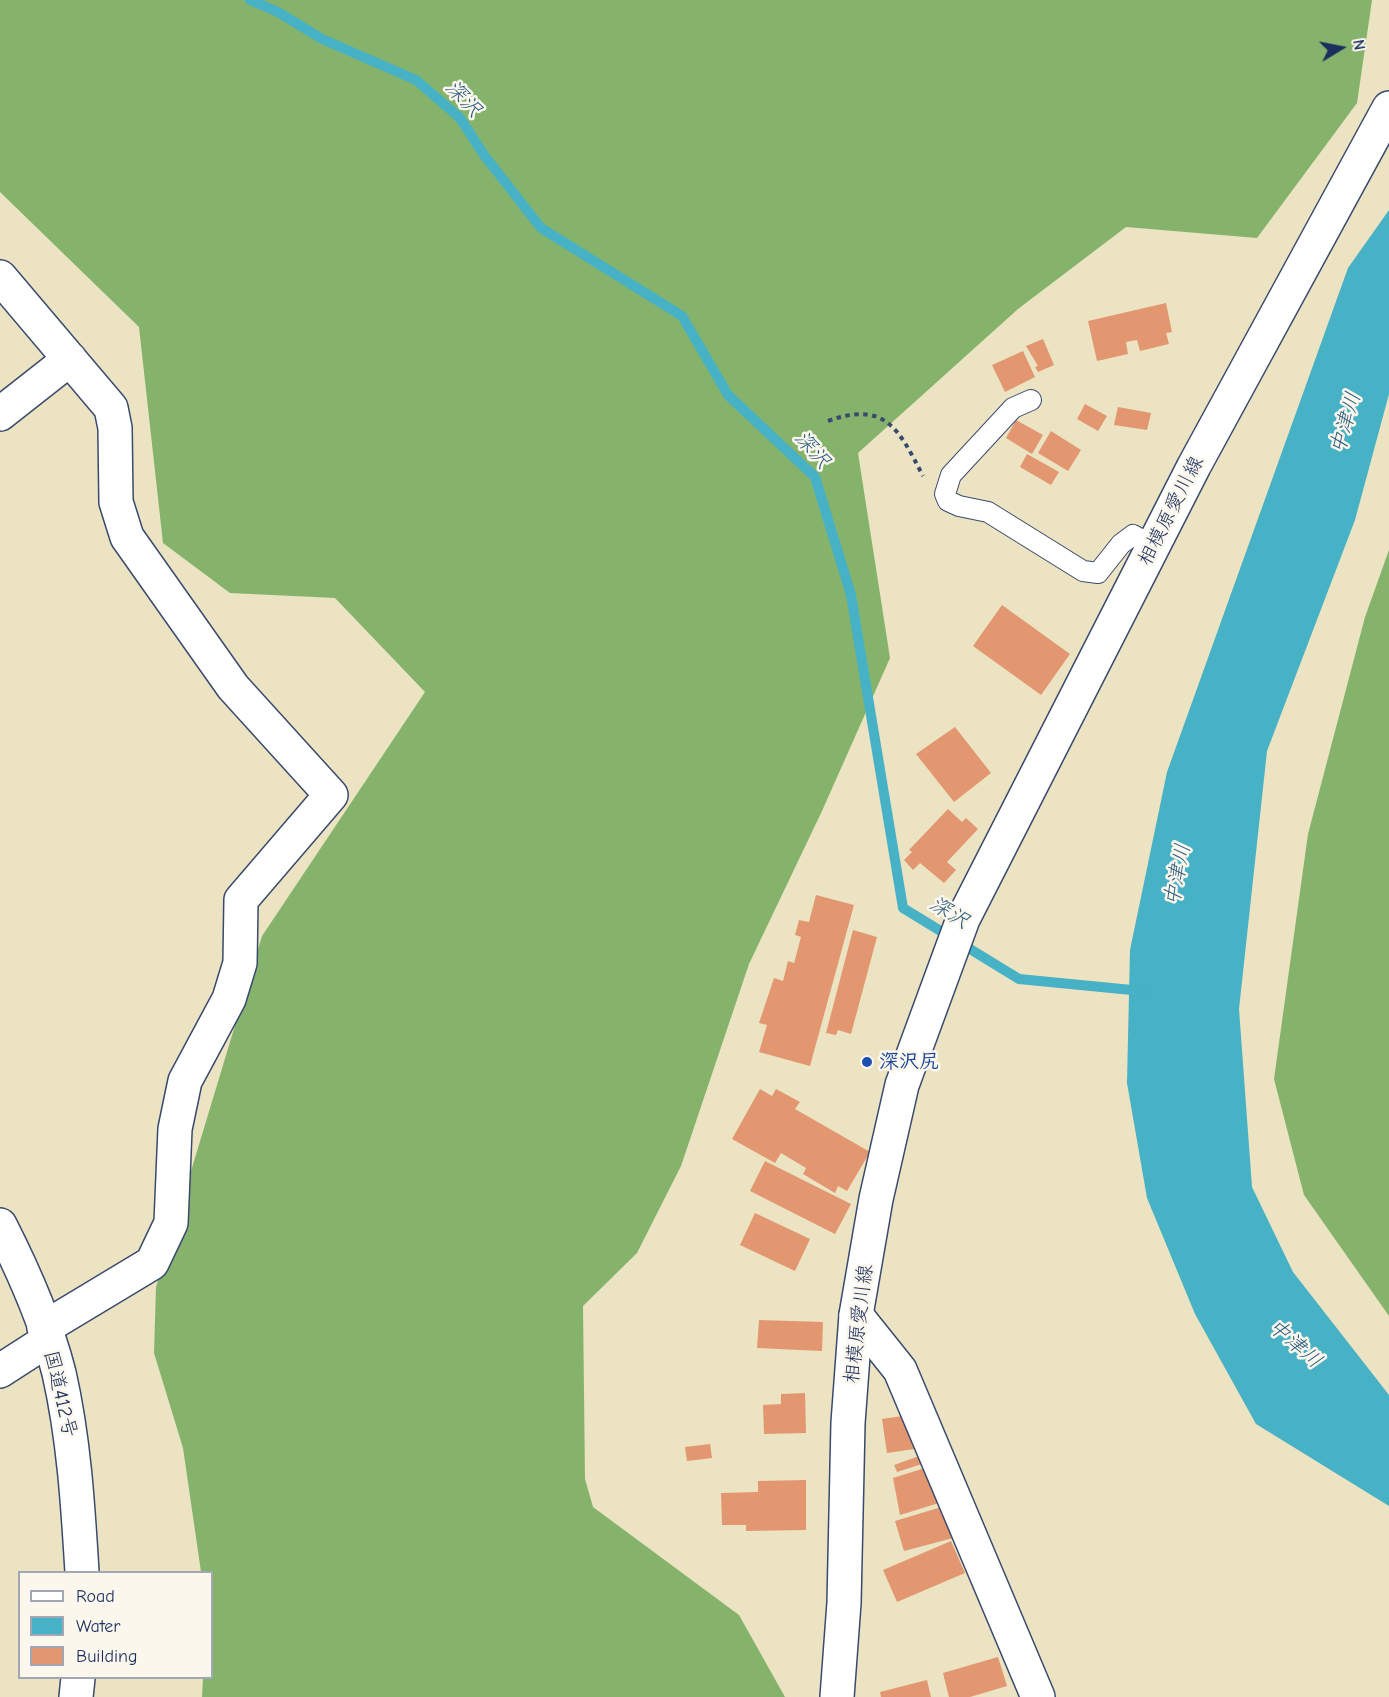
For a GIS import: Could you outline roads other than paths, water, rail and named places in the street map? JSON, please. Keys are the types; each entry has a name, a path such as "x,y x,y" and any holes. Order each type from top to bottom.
{"main road":[{"name":"相模原愛川線","path":"837,1697 844,1603 848,1423 856,1315 876,1198 902,1085 963,919 1153,546 1389,108"},
{"path":"0,278 111,408 115,428 116,502 127,537 233,687 331,795 241,900 240,963 229,999 184,1081 175,1128 171,1223 152,1263 46,1334 0,1371"},
{"path":"0,414 70,359"},
{"name":"国道412号","path":"0,1226 26,1276 58,1372 75,1465 82,1571"},
{"path":"856,1315 900,1370 1038,1697"},
{"path":"76,1697 78,1679"}],"lane":[{"path":"1031,400 1013,408 951,475 945,494 948,501 959,506 988,512 1083,571 1098,573 1121,544 1133,535 1153,546"}],"water":[{"name":"中津川","path":"1389,210 1389,394 1355,520 1267,751 1239,1009 1252,1187 1293,1272 1389,1395 1389,1506 1256,1424 1195,1314 1147,1198 1127,1083 1130,950 1167,772 1348,268"}],"waterway":[{"name":"深沢","path":"250,0 278,12 322,39 416,80 460,118 484,155 541,228 682,316 728,395 815,477 851,595 903,908 1019,979 1142,991"}],"place":[{"name":"深沢尻","path":"867,1062"}]}
